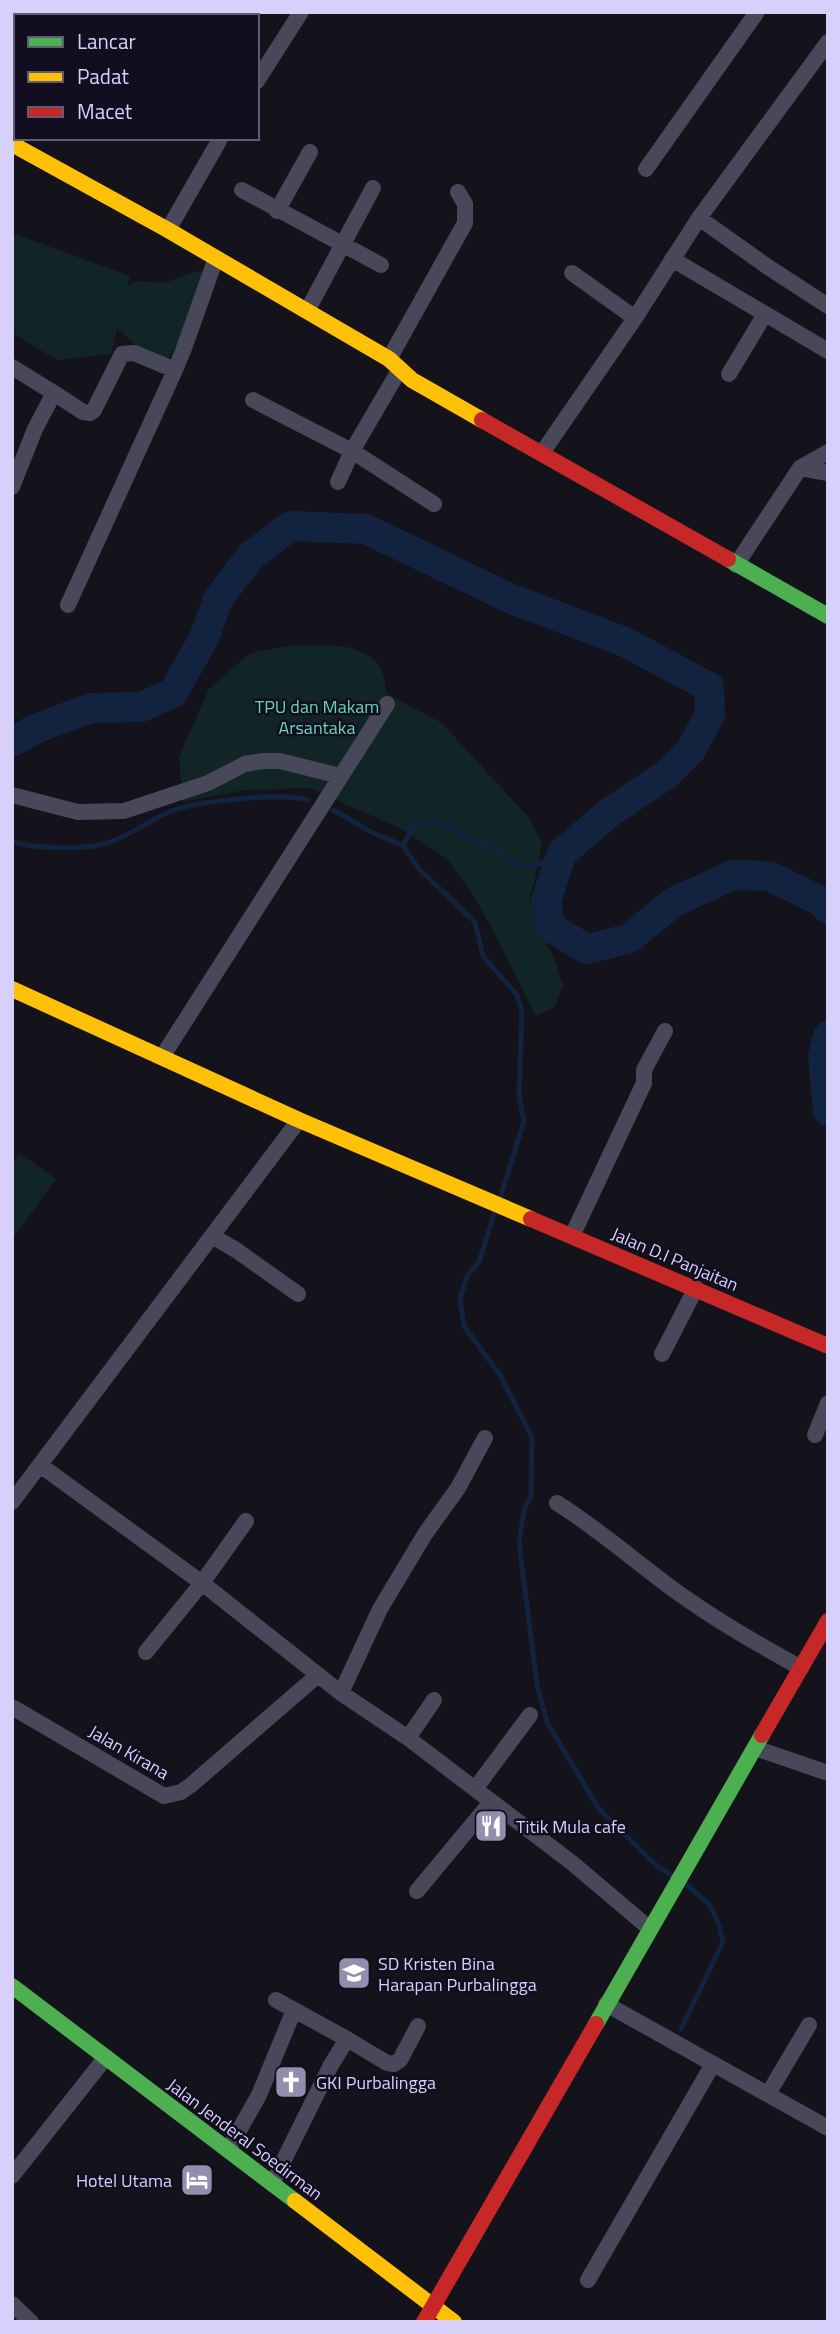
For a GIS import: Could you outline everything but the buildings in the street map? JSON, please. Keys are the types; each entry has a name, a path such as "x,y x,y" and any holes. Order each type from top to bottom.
{"street":[{"path":"259,78 301,12"},
{"path":"646,169 757,12"},
{"path":"542,453 635,318 699,218 828,43"},
{"path":"168,230 217,140"},
{"path":"12,144 307,311 395,364 411,380 828,617"},
{"path":"277,211 310,152"},
{"path":"307,311 373,188"},
{"path":"242,190 381,265"},
{"path":"338,482 465,223 466,204 458,192"},
{"path":"699,218 828,306"},
{"path":"68,605 184,351 216,258"},
{"path":"672,259 828,351"},
{"path":"572,273 635,318"},
{"path":"729,374 765,314"},
{"path":"12,367 83,412 90,413 122,355 134,353 174,370"},
{"path":"12,488 34,429 54,393"},
{"path":"253,400 352,451 434,504"},
{"path":"736,565 800,468 828,452"},
{"path":"800,468 828,473"},
{"path":"162,1056 387,704"},
{"path":"12,795 78,812 124,811 208,783 245,765 262,761 280,761 336,781"},
{"name":"Jalan D.I Panjaitan","path":"12,989 299,1120 828,1346"},
{"path":"572,1236 644,1083 644,1070 665,1031"},
{"path":"12,1502 299,1120"},
{"path":"212,1236 247,1256 298,1294"},
{"path":"662,1354 695,1288"},
{"path":"815,1435 828,1403"},
{"path":"341,1693 380,1609 425,1534 458,1488 485,1438"},
{"path":"40,1465 202,1583 341,1693 408,1738 571,1862 649,1928"},
{"path":"557,1503 588,1522 694,1604 801,1668"},
{"path":"146,1652 202,1583 246,1521"},
{"path":"424,2322 828,1621"},
{"name":"Jalan Kirana","path":"12,1707 164,1796 172,1796 191,1785 318,1675"},
{"path":"408,1738 434,1700"},
{"path":"475,1789 530,1714"},
{"path":"755,1748 828,1773"},
{"path":"417,1891 491,1802"},
{"name":"Jalan Jenderal Soedirman","path":"12,1986 454,2322"},
{"path":"276,2000 390,2065 400,2060 418,2026"},
{"path":"606,2004 828,2127"},
{"path":"228,2150 259,2095 294,2010"},
{"path":"768,2094 809,2025"},
{"path":"272,2184 331,2065 347,2039"},
{"path":"12,2176 106,2057"},
{"path":"588,2280 713,2064"},
{"path":"12,2304 31,2322"}],"green space":[{"path":"12,233 130,276 127,287 137,281 165,283 201,270 205,275 177,346 167,359 140,349 117,328 111,354 57,360 12,333"},
{"name":"TPU dan Makam Arsantaka","path":"292,645 340,646 363,652 372,658 382,670 387,694 442,723 530,819 542,843 530,900 539,932 555,959 563,986 554,1008 536,1016 472,893 447,859 402,829 309,788 244,790 183,802 179,757 209,689 250,653"},
{"path":"20,1153 56,1179 12,1239 12,1163"}],"waterway":[{"path":"12,742 35,729 91,708 141,707 173,693 204,638 218,599 251,556 291,526 366,529 507,597 625,642 709,687 710,714 691,750 667,774 609,813 562,853 546,901 551,928 587,949 628,939 674,902 733,875 769,876 819,900 828,909"},
{"path":"12,842 57,848 93,846 112,842 162,815 183,807 260,797 308,800"},
{"path":"333,810 375,834 403,845 418,868 475,922 483,956 517,995 522,1012 519,1097 524,1121 499,1202"},
{"path":"403,845 416,822 436,822 501,852 518,866 533,867 562,853"},
{"path":"828,1036 823,1055 828,1111"},
{"path":"495,1211 479,1262 467,1276 460,1299 464,1326 500,1375 532,1437 531,1496 524,1510 519,1543 537,1684 547,1722 599,1809 656,1865 674,1877"},
{"path":"681,2029 723,1942 718,1922 709,1904 683,1882"}],"traffic: fast":[{"path":"728,559 828,616"},
{"path":"596,2024 762,1735"},
{"path":"12,1986 295,2201"}],"traffic: slow":[{"path":"12,144 168,230 389,359 412,380 482,420"},
{"path":"12,989 299,1120 531,1219"},
{"path":"295,2201 454,2322"}],"traffic: jam":[{"path":"482,420 728,559"},
{"path":"531,1219 828,1346"},
{"path":"762,1735 828,1621"},
{"path":"424,2322 596,2024"}],"place":[{"name":"Titik Mula cafe","path":"491,1826"},
{"name":"SD Kristen Bina Harapan Purbalingga","path":"354,1973"},
{"name":"GKI Purbalingga","path":"291,2082"},
{"name":"Hotel Utama","path":"197,2180"}]}
